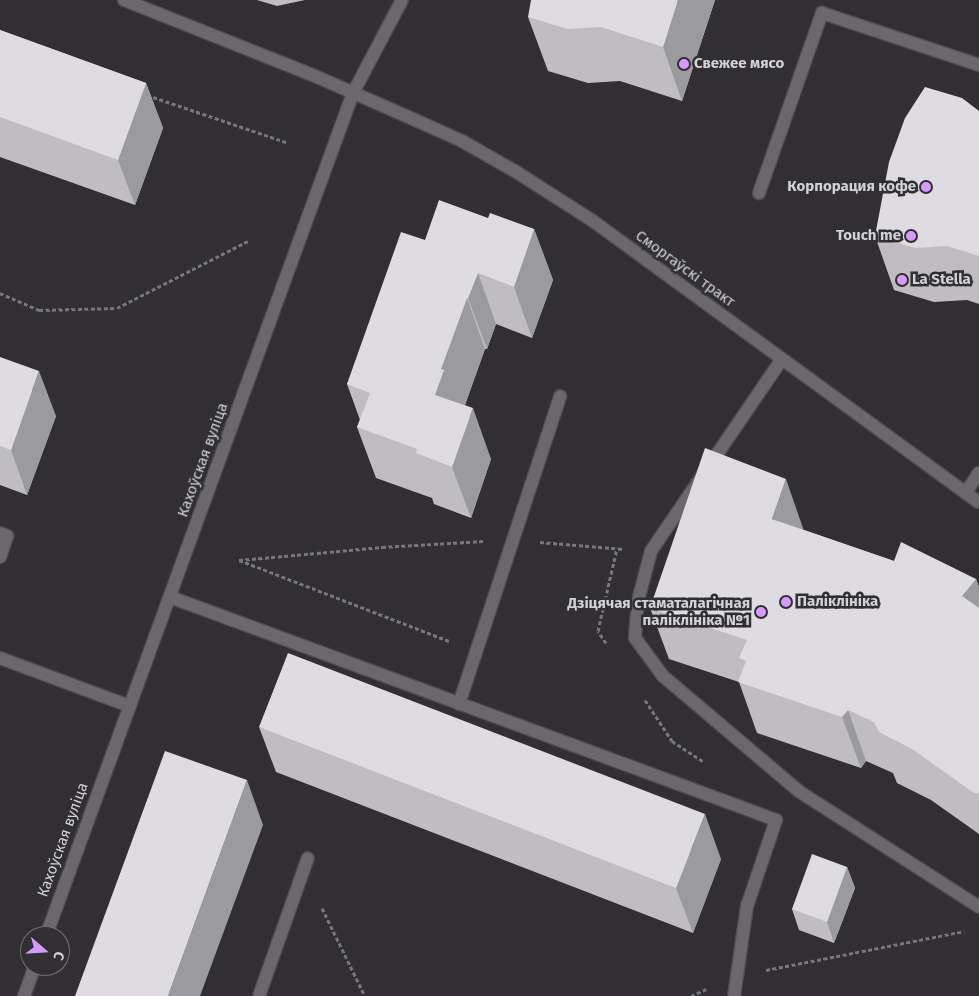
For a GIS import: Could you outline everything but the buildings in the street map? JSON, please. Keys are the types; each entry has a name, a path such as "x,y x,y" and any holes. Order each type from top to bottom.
{"street":[{"name":"Сморгаўскі тракт","path":"124,0 352,93 462,141 518,173 593,221 979,502"},
{"name":"Кахоўская вуліца","path":"50,926 352,93 402,0"},
{"path":"759,193 822,13 979,65"},
{"path":"782,359 651,551 638,601 635,638 663,676 800,792 979,907"},
{"path":"459,704 560,396"},
{"path":"966,492 979,473"},
{"path":"0,533 7,536 0,557"},
{"path":"170,597 776,820 747,906 734,996"},
{"path":"0,658 129,706"},
{"path":"259,996 308,858"},
{"path":"24,996 31,976"}],"path":[{"path":"138,92 286,142"},
{"path":"0,293 38,310 117,308 250,240"},
{"path":"476,651 239,560 382,547 513,540 651,551"},
{"path":"304,871 365,996"},
{"path":"691,996 738,975 971,930"}],"place":[{"name":"Свежее мясо","path":"684,64"},
{"name":"Корпорация кофе","path":"926,187"},
{"name":"Touch me","path":"911,236"},
{"name":"La Stella","path":"902,280"},
{"name":"Паліклініка","path":"786,602"},
{"name":"Дзіцячая стаматалагічная паліклініка №1","path":"761,612"}]}
